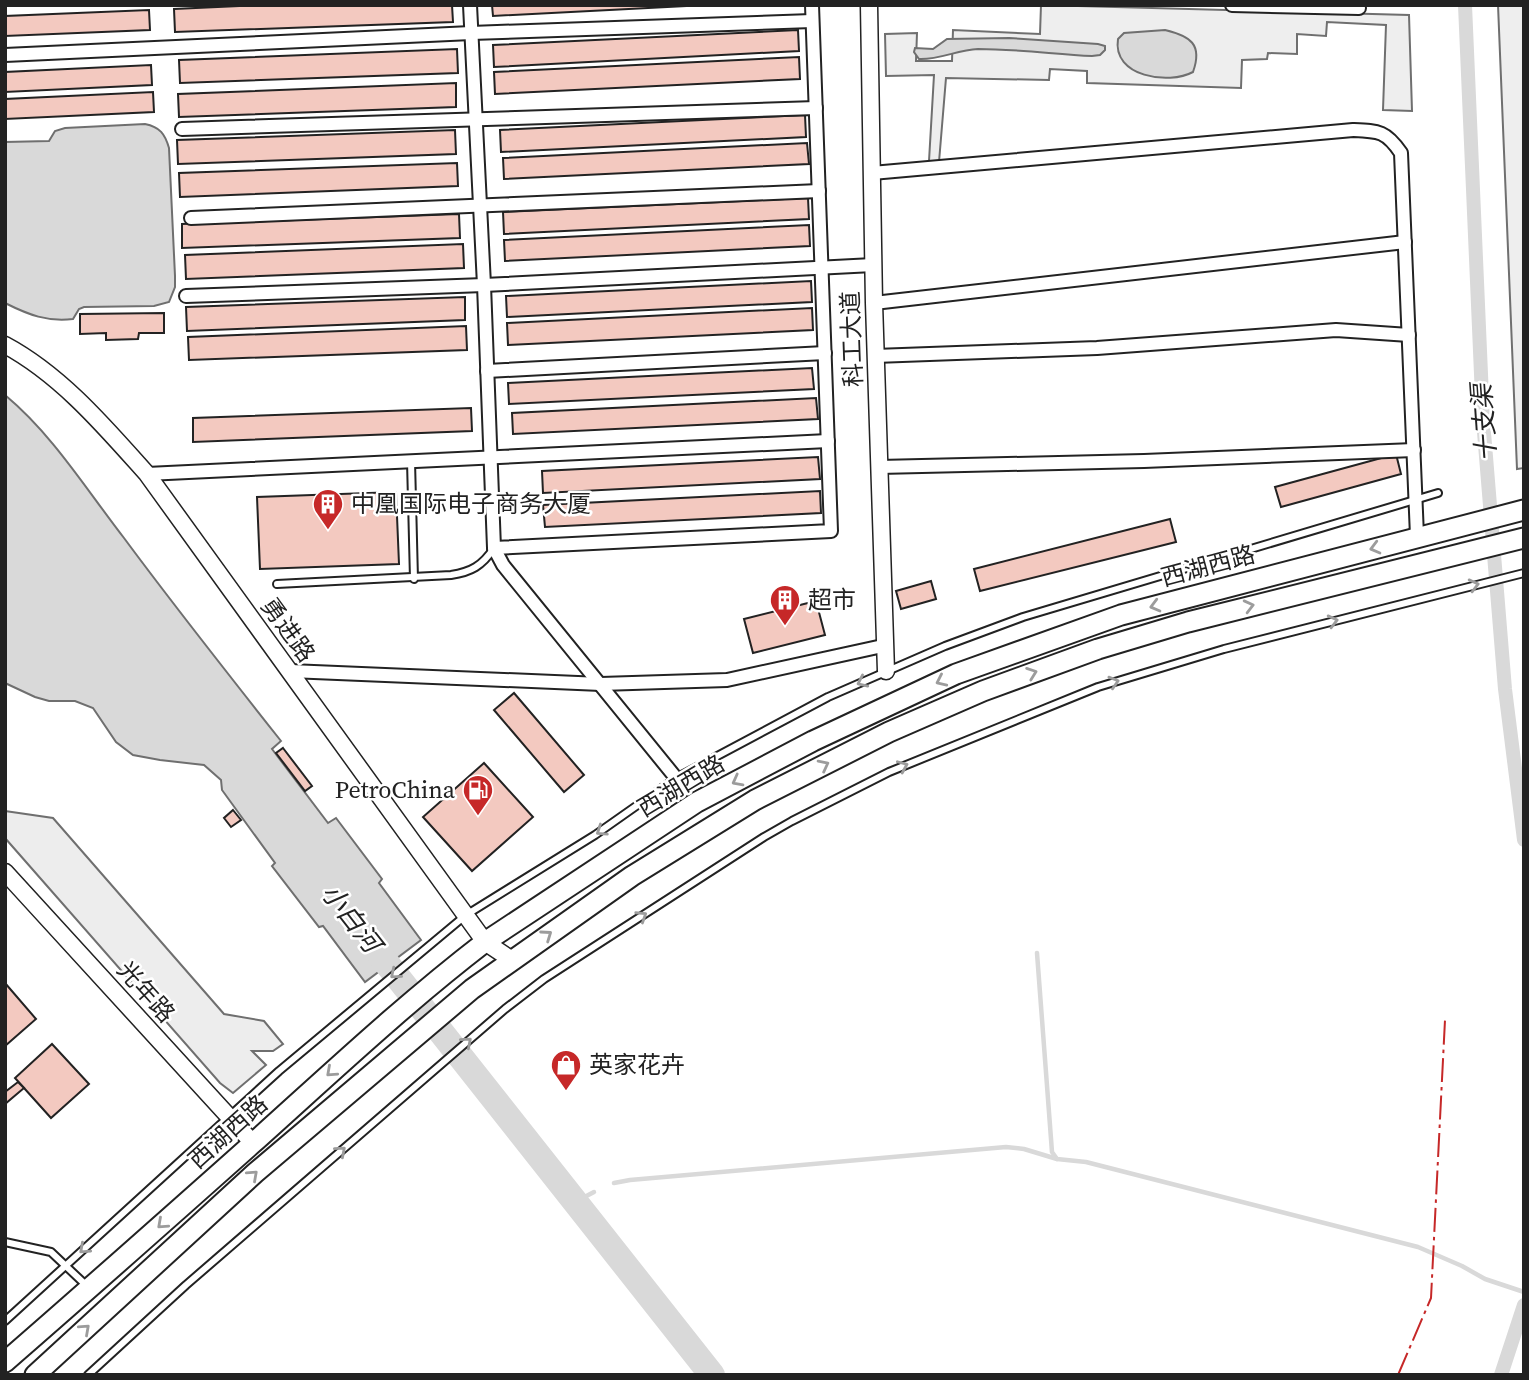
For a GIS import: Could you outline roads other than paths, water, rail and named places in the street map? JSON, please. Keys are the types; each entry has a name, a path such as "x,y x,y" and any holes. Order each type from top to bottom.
{"main road":[{"name":"西湖西路","path":"5,1362 381,1026 455,965 485,942 697,802 813,741 956,674 1121,615 1524,510"},
{"name":"西湖西路","path":"35,1375 255,1173 472,989 632,876 755,800 889,732 982,691 1098,649 1188,622 1524,538"}],"street":[{"path":"470,5 494,548 503,565 676,778"},
{"path":"494,548 831,531 812,5"},
{"name":"科工大道","path":"869,5 875,356 886,671"},
{"path":"1232,5 1359,8"},
{"path":"5,55 471,33 813,21"},
{"path":"182,130 816,108"},
{"path":"872,173 1353,130 1376,131 1390,137 1401,153 1417,536"},
{"path":"191,218 819,191"},
{"path":"874,303 1405,243"},
{"path":"186,296 484,285 873,265"},
{"path":"875,356 1097,348 1336,330 1409,335"},
{"name":"勇进路","path":"5,345 64,387 102,423 148,474 485,942 512,960"},
{"path":"487,371 825,353"},
{"path":"148,474 828,441"},
{"path":"878,467 1144,461 1413,450"},
{"path":"290,671 601,684 727,680 878,647"},
{"name":"光年路","path":"5,872 253,1143"}],"lane":[{"path":"411,461 414,579"},
{"path":"5,1321 279,1070 466,915 595,835 676,778 828,697 1023,617 1438,493"},
{"path":"277,584 414,579 470,572 485,562 494,548"},
{"path":"88,1375 186,1285 505,1009 544,979 792,821 890,772 1098,687 1224,649 1524,573"},
{"path":"5,1242 51,1252 90,1288"}],"water":[{"path":"1165,30 1181,35 1192,43 1196,54 1193,72 1170,78 1157,77 1133,70 1124,62 1119,52 1118,39 1124,33"},
{"path":"1009,38 1098,44 1105,46 1105,50 1100,55 1092,56 978,49 919,59 914,52 915,48 933,49 947,39"},
{"path":"145,124 161,132 169,148 175,287 169,302 154,306 84,307 79,309 73,319 64,320 38,317 5,303 5,142 49,141 55,131 65,128"},
{"path":"5,395 54,445 281,741 272,749 328,823 336,818 382,879 379,883 421,940 365,982 323,926 319,927 272,866 275,863 222,790 221,780 204,765 133,755 116,742 93,708 75,701 49,701 5,683"}],"waterway":[{"name":"十支渠","path":"1465,5 1483,420 1505,689 1524,840"},
{"name":"小白河","path":"366,937 712,1375"},
{"path":"1037,953 1052,1152 1057,1159 1086,1162 1418,1247 1485,1279 1524,1292"},
{"path":"614,1183 1006,1147 1024,1149 1057,1159"},
{"path":"575,1202 594,1192"},
{"name":"十支渠","path":"1501,1375 1524,1305"}],"place":[{"name":"中凰国际电子商务大厦","path":"328,531"},
{"name":"超市","path":"785,627"},
{"name":"PetroChina","path":"478,817"},
{"name":"英家花卉","path":"566,1092"}]}
